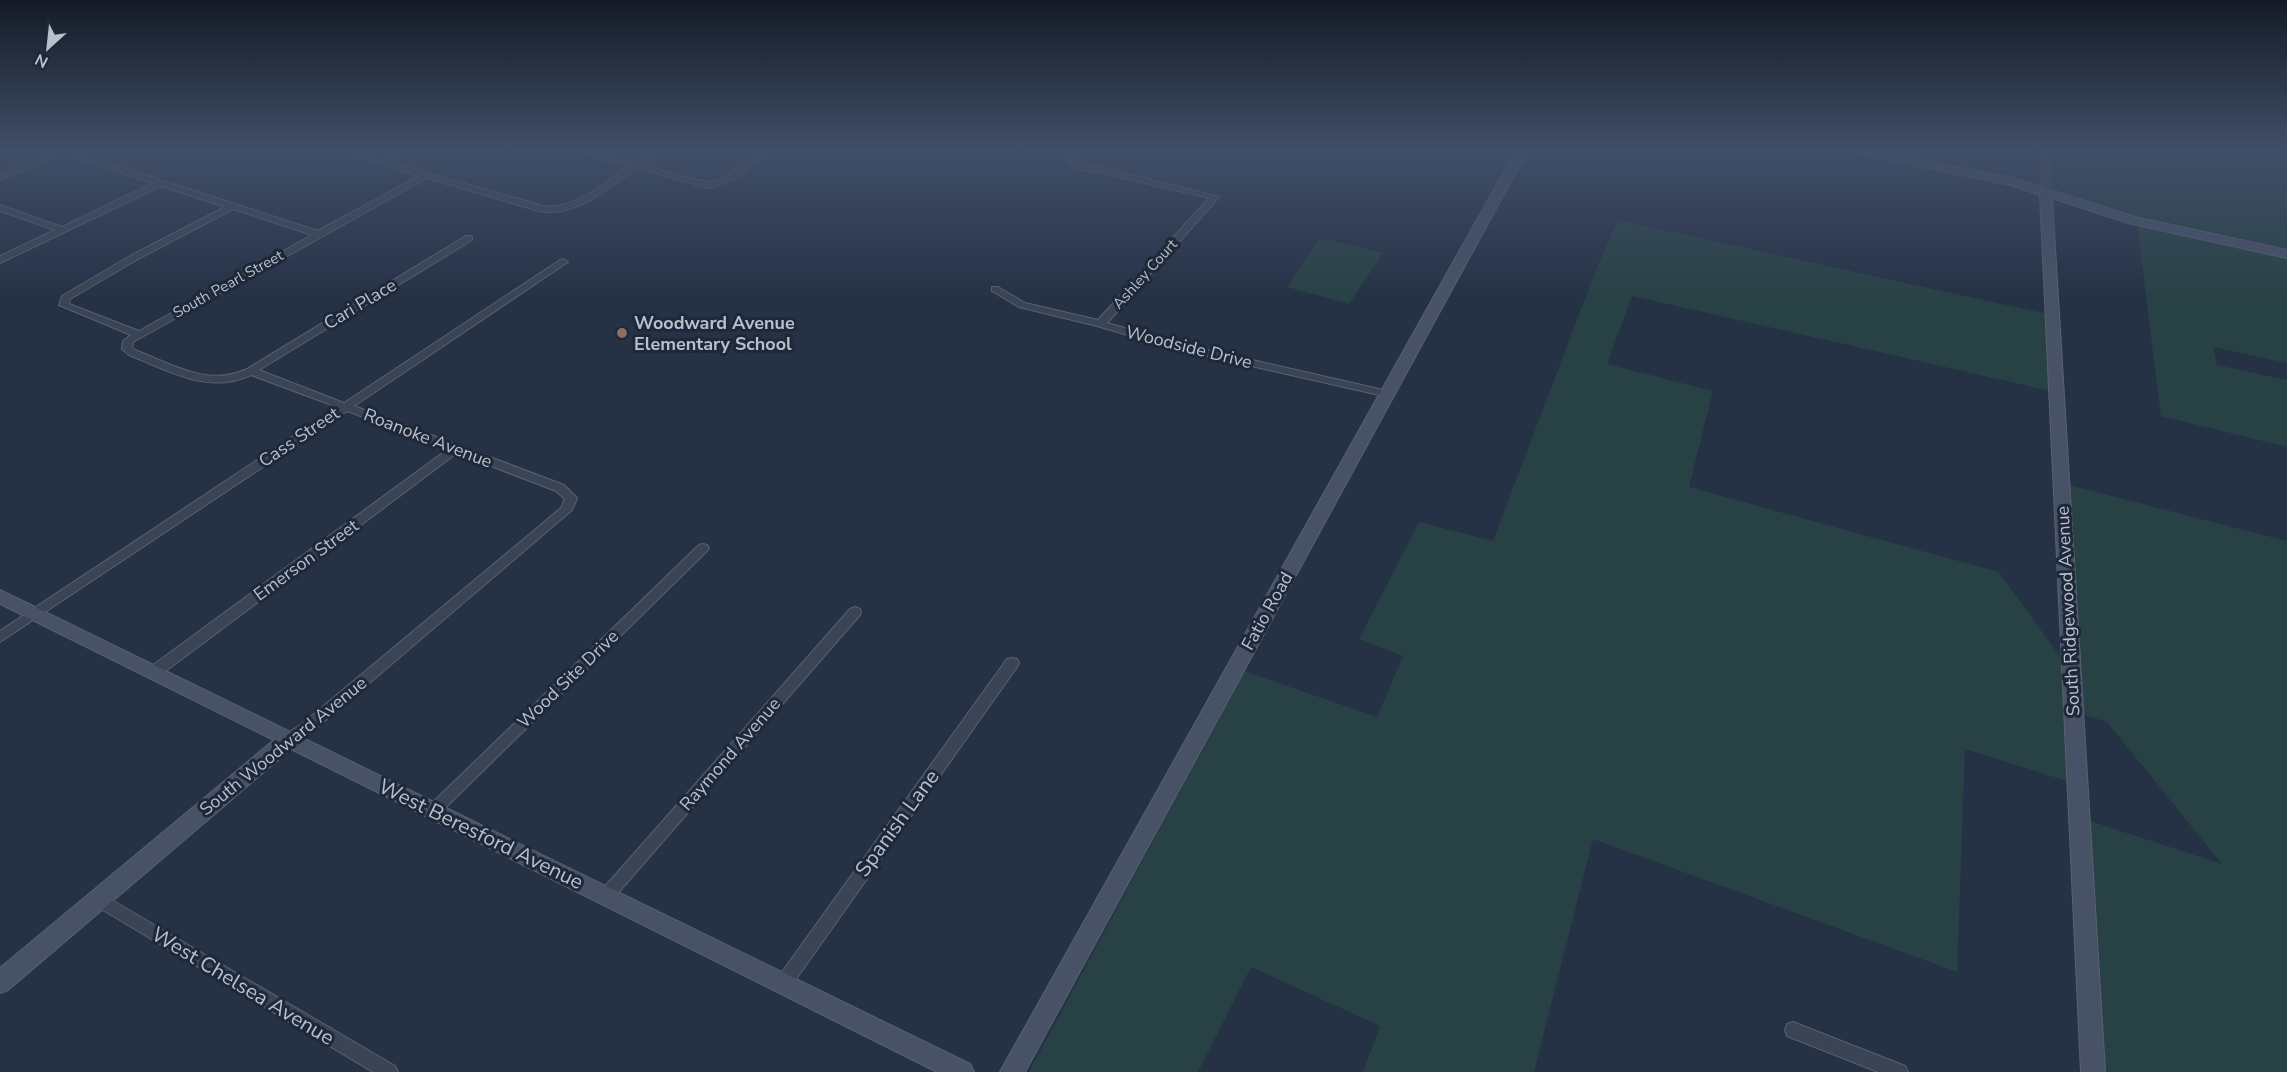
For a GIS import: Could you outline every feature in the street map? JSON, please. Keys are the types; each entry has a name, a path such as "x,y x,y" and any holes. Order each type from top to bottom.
{"street":[{"path":"0,260 125,200"},
{"path":"214,200 318,234"},
{"name":"South Pearl Street","path":"138,334 380,200"},
{"path":"511,200 542,209 555,210 582,200"},
{"name":"Ashley Court","path":"1100,324 1211,200"},
{"name":"Fatio Road","path":"1012,1072 1495,200"},
{"name":"South Ridgewood Avenue","path":"2046,200 2093,1072"},
{"path":"2073,200 2132,220 2287,254"},
{"path":"138,334 64,305 65,298 79,288 233,206"},
{"path":"0,208 62,230"},
{"name":"Cari Place","path":"251,371 469,238"},
{"name":"Cass Street","path":"0,637 563,262"},
{"name":"Woodside Drive","path":"995,289 1022,305 1172,345 1388,394"},
{"path":"138,334 128,341 128,349 133,353 204,380 234,380 251,371"},
{"name":"Roanoke Avenue","path":"251,371 560,488 571,498 566,510"},
{"name":"Emerson Street","path":"154,672 458,448"},
{"name":"South Woodward Avenue","path":"0,982 289,739 308,728 566,510"},
{"name":"Wood Site Drive","path":"434,810 703,548"},
{"name":"West Beresford Avenue","path":"0,596 962,1072"},
{"name":"Raymond Avenue","path":"606,896 855,612"},
{"name":"Spanish Lane","path":"783,984 1012,663"},
{"name":"West Chelsea Avenue","path":"98,899 389,1072"},
{"path":"1793,1030 1899,1072"}],"green space":[{"path":"2078,200 2287,200 2287,252 2133,218"},
{"path":"1618,220 2048,314 2051,391 1632,296 1607,364 1713,391 1689,487 1999,572 2064,662 2070,782 1965,749 1957,972 1593,839 1534,1072 1363,1072 1380,1026 1251,967 1198,1072 1029,1072 1244,671 1377,717 1403,656 1359,639 1419,522 1493,541 1595,272"},
{"path":"2137,224 2287,256 2287,363 2213,347 2217,365 2287,380 2287,447 2161,416"},
{"path":"1320,238 1383,253 1349,304 1287,287"},
{"path":"2069,485 2287,541 2287,1072 2102,1072 2087,820 2222,864 2107,722 2081,714"}],"place":[{"name":"Woodward Avenue Elementary School","path":"622,333"}]}
